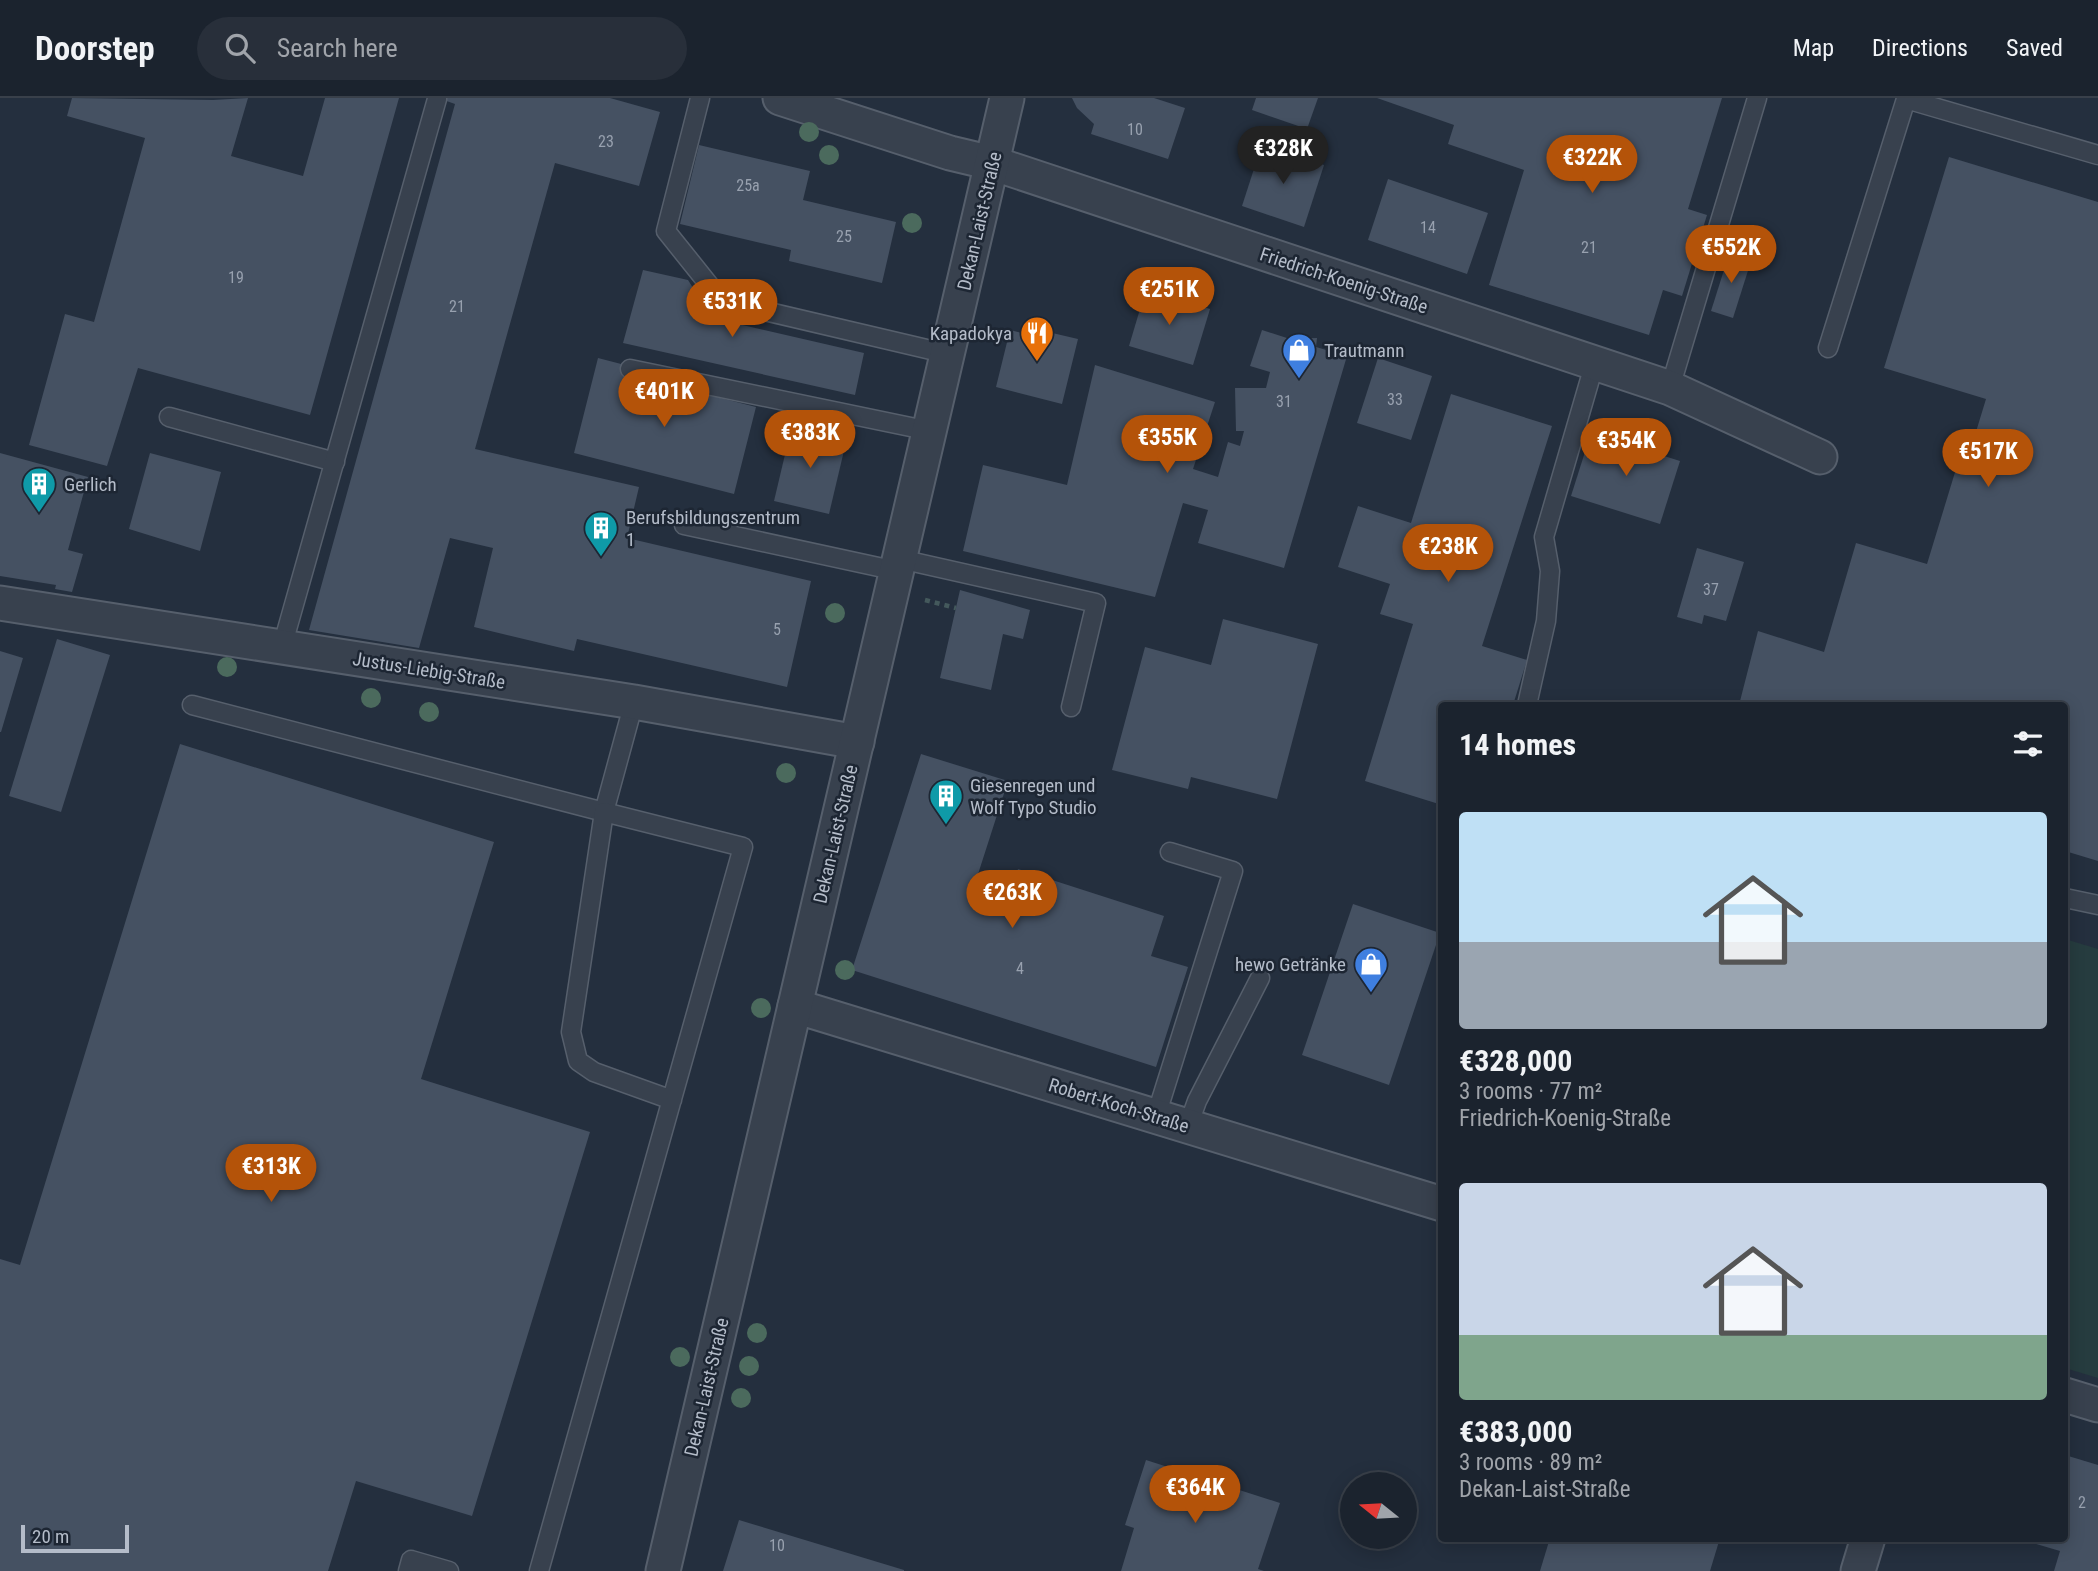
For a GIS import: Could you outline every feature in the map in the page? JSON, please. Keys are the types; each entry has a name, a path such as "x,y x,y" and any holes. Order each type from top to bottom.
{"street":[{"name":"Friedrich-Koenig-Straße","path":"780,98 992,163 1670,387 1820,457"},
{"name":"Dekan-Laist-Straße","path":"663,1571 857,742 904,576 930,431 1007,98"},
{"name":"Justus-Liebig-Straße","path":"0,603 634,702 857,742"},
{"name":"Robert-Koch-Straße","path":"795,1006 1438,1203"},
{"path":"2068,1396 2098,1405"},
{"path":"1858,1571 1867,1542"}],"lane":[{"path":"700,98 666,231 722,301 948,354"},
{"path":"1670,387 1756,98"},
{"path":"282,647 437,99"},
{"path":"1828,348 1906,99 2098,155"},
{"path":"1528,702 1547,610 1550,570 1544,537 1595,362"},
{"path":"630,369 930,431"},
{"path":"169,417 335,461"},
{"path":"684,525 904,576 1096,603 1071,707"},
{"path":"634,702 604,812 571,1032 578,1060 594,1072 672,1100"},
{"path":"191,705 743,847 539,1571"},
{"path":"1156,1116 1233,871 1170,852"},
{"path":"2068,899 2098,905"},
{"path":"1188,1126 1197,1101 1260,978"},
{"path":"408,1571 411,1560 449,1571"}],"path":[{"path":"904,576 956,608"}],"green space":[{"path":"2068,940 2098,949 2098,1378 2068,1369"}],"building":[{"path":"72,98 248,98 231,156 303,176 325,98 399,98 310,415 138,368 107,466 29,445 65,314 94,322 145,138 67,116"},
{"path":"438,98 610,98 660,112 639,186 555,163 475,449 639,487 627,538 811,581 787,687 577,639 574,651 474,627 493,548 450,538 419,648 309,630 455,104"},
{"path":"1072,98 1154,98 1185,108 1168,159 1091,134 1094,124 1077,108"},
{"path":"1256,98 1318,98 1307,129 1252,110"},
{"path":"1377,98 1722,98 1688,209 1707,215 1682,296 1663,290 1649,335 1489,285 1524,170 1448,144 1454,125"},
{"path":"1262,144 1324,165 1304,227 1242,206"},
{"path":"699,145 810,171 803,200 896,222 882,283 789,261 791,250 680,224"},
{"path":"1949,157 2098,202 2098,861 2068,852 2068,702 1740,702 1758,631 1824,652 1856,543 1927,564 1956,469 1964,471 1986,399 1884,368"},
{"path":"1388,179 1488,213 1467,274 1368,240"},
{"path":"1730,251 1752,258 1733,318 1711,311"},
{"path":"643,270 688,280 712,318 864,353 855,395 623,343"},
{"path":"1146,289 1210,309 1193,365 1129,346"},
{"name":"Kapadokya","path":"1031,328 1078,339 1062,404 996,387 1010,330 1029,335"},
{"path":"1262,330 1290,339 1317,338 1316,347 1347,356 1284,568 1198,543 1208,510 1183,503 1155,597 963,551 983,465 1067,485 1095,365 1215,402 1193,469 1218,477 1228,442 1240,446 1244,431 1236,431 1235,388 1266,388 1270,372 1250,366"},
{"path":"598,358 625,365 623,373 756,407 734,494 574,453"},
{"path":"1378,358 1432,376 1411,440 1357,423"},
{"path":"1451,394 1552,426 1482,646 1527,660 1514,702 1438,702 1438,804 1365,781 1413,624 1380,614 1390,584 1338,567 1358,506 1411,523"},
{"path":"792,425 847,438 829,514 774,501"},
{"path":"1591,433 1680,461 1660,524 1571,496"},
{"name":"Gerlich","path":"0,453 88,477 68,550 83,554 72,592 55,589 56,585 0,576"},
{"path":"150,453 221,472 200,551 129,529"},
{"path":"1697,548 1744,562 1726,621 1704,615 1702,624 1677,617"},
{"path":"960,590 1030,610 1023,639 1003,634 991,690 940,678"},
{"path":"1223,619 1318,644 1277,799 1191,777 1188,789 1112,770 1145,647 1211,665"},
{"path":"57,639 110,655 61,812 9,796"},
{"path":"0,651 23,658 1,732 0,732"},
{"path":"180,744 494,842 421,1079 590,1132 472,1516 356,1481 328,1571 0,1571 0,1259 20,1265"},
{"path":"921,754 1008,781 970,899 1005,909 1018,869 1164,916 1151,956 1188,967 1156,1067 852,970"},
{"name":"hewo Getränke","path":"1353,904 1438,932 1389,1085 1302,1055"},
{"path":"2068,1456 2098,1465 2098,1571 2054,1571 2060,1551 2029,1542 2068,1542"},
{"path":"1146,1460 1280,1503 1258,1569 1264,1571 1121,1571 1134,1528 1125,1525"},
{"path":"739,1520 904,1570 904,1571 723,1571"},
{"path":"1549,1542 1719,1542 1710,1571 1540,1571"}],"place":[{"name":"Kapadokya","path":"1037,363"},
{"name":"Trautmann","path":"1299,380"},
{"name":"Gerlich","path":"39,514"},
{"name":"Berufsbildungszentrum 1","path":"601,558"},
{"name":"Giesenregen und Wolf Typo Studio","path":"946,826"},
{"name":"hewo Getränke","path":"1371,994"}]}
